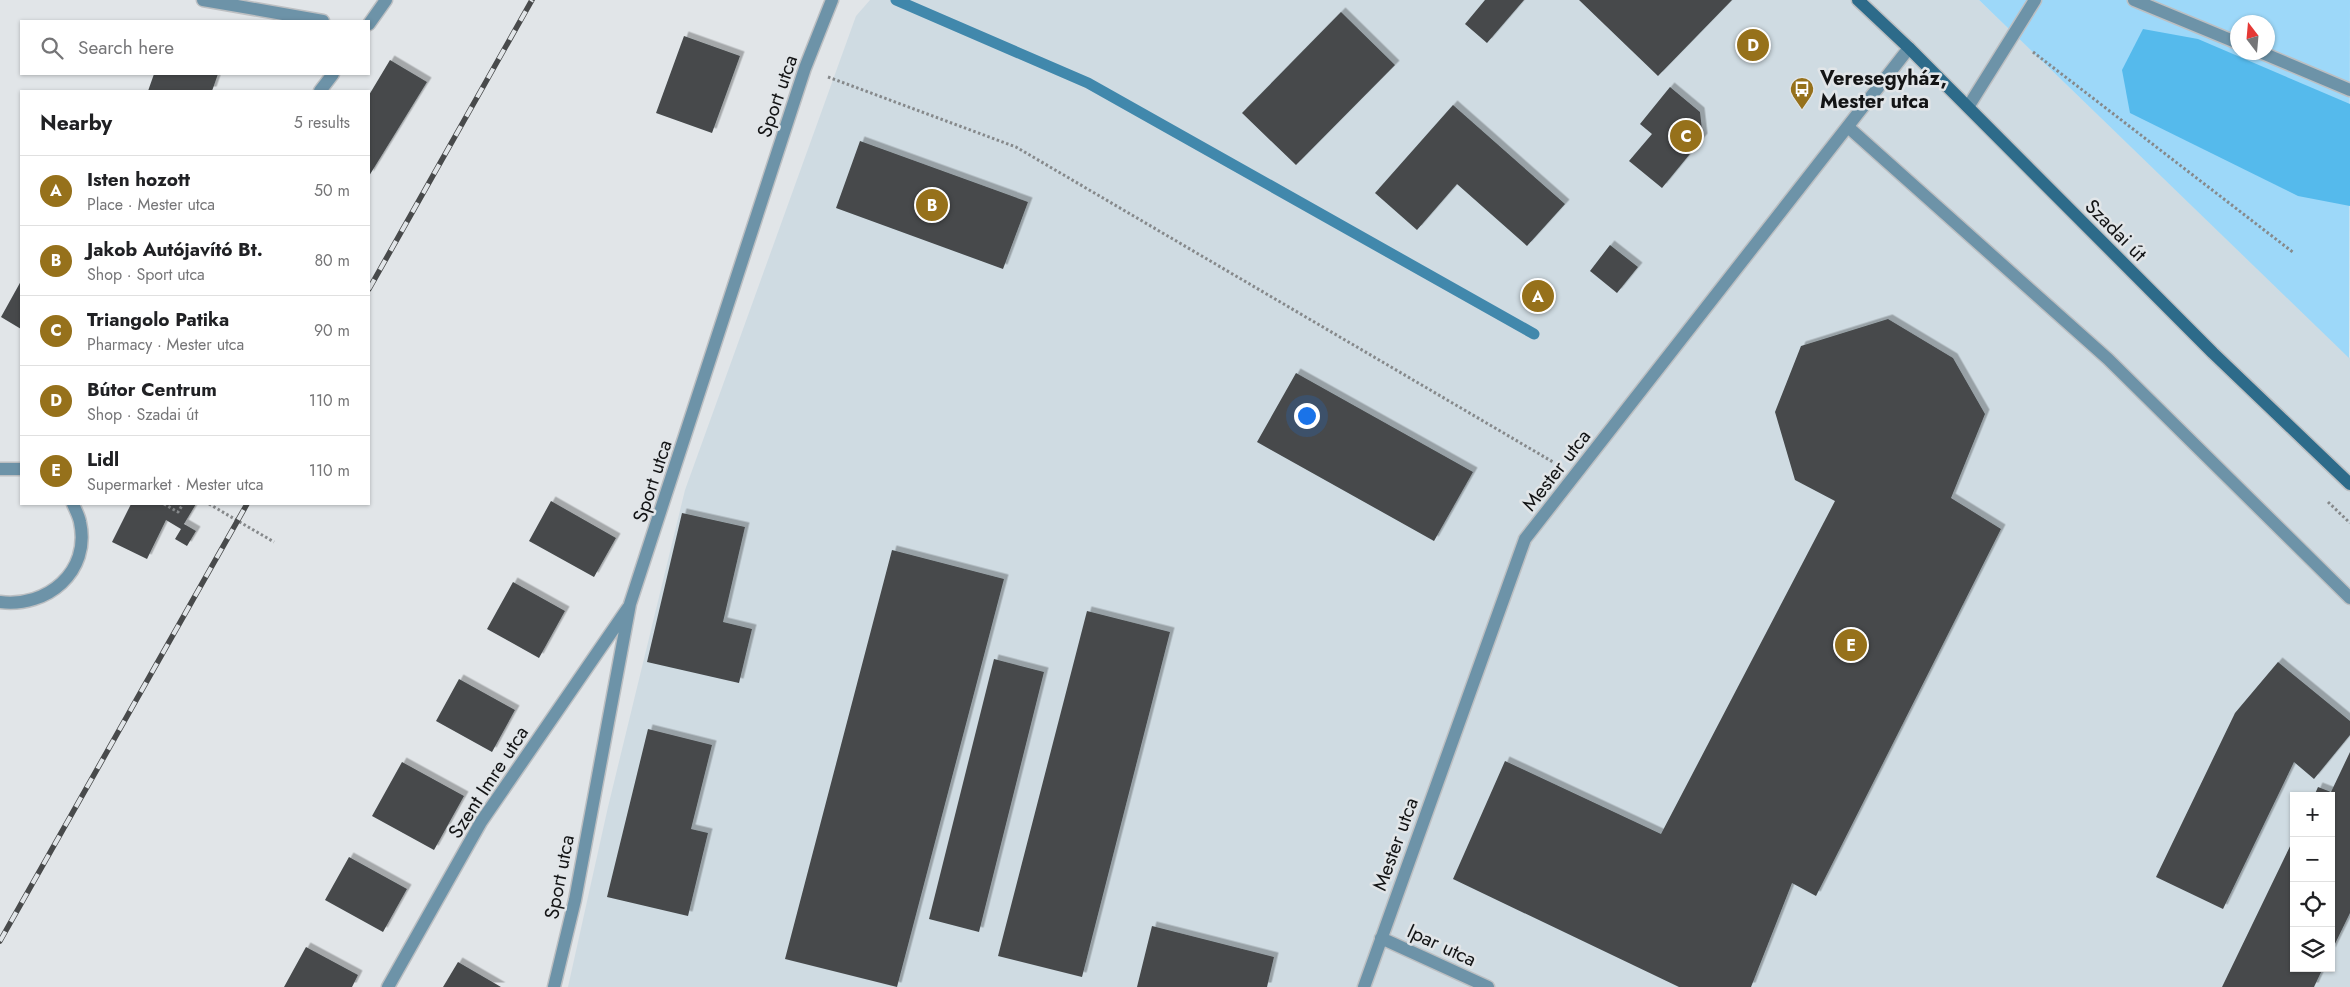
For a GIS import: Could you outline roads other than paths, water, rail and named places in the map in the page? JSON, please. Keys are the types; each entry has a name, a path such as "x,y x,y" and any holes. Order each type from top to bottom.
{"main road":[{"name":"Szadai út","path":"1858,0 1909,48 2213,354 2350,484"}],"street":[{"path":"203,0 317,20"},
{"path":"370,23 386,0"},
{"name":"Sport utca","path":"554,987 575,900 630,604 805,68 832,0"},
{"path":"1968,107 2035,0"},
{"path":"2134,0 2230,40"},
{"name":"Mester utca","path":"1364,987 1525,539 1909,48"},
{"path":"2275,58 2350,90"},
{"path":"321,90 331,75"},
{"path":"1848,127 2108,359 2350,598"},
{"path":"0,469 20,469"},
{"path":"0,602 17,604 40,599 60,586 74,567 81,545 80,521 73,505"},
{"name":"Szent Imre utca","path":"388,987 481,822 630,604"},
{"name":"Ipar utca","path":"1381,938 1488,987"}],"waterway":[{"path":"896,0 1088,83 1534,334"}],"railway":[{"path":"370,287 532,0"},
{"path":"0,941 246,505"}],"place":[{"name":"Bútor Centrum","path":"1753,45"},
{"name":"Veresegyház, Mester utca","path":"1802,110"},
{"name":"Triangolo Patika","path":"1686,136"},
{"name":"Jakob Autójavító Bt.","path":"932,205"},
{"name":"Isten hozott","path":"1538,296"},
{"name":"Lidl","path":"1851,645"}]}
